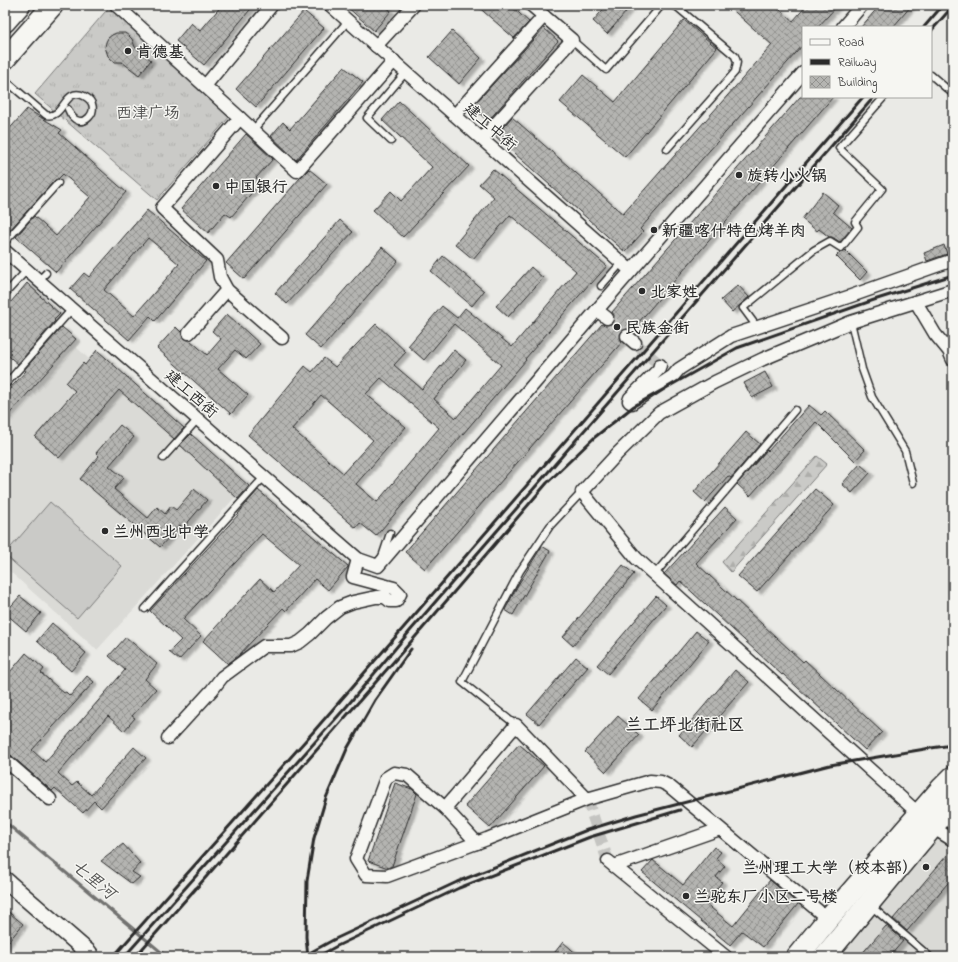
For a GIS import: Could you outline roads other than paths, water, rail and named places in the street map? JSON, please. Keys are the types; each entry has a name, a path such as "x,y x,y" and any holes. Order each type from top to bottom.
{"highway":[{"path":"824,957 914,848 926,820 953,777"},
{"path":"797,957 828,919 926,820 953,803"}],"main road":[{"path":"5,22 20,5"},
{"path":"5,60 45,13"}],"street":[{"path":"20,5 45,13"},
{"path":"116,5 297,171 394,61"},
{"path":"205,86 272,5"},
{"name":"建工中街","path":"330,5 631,270"},
{"path":"376,46 414,5"},
{"path":"482,139 572,40 531,5"},
{"path":"844,26 862,5"},
{"path":"455,115 544,16"},
{"path":"168,738 222,677 264,646 291,646 300,642 326,618 340,608 353,602 376,597 385,597 390,601 396,601 400,594 394,588 353,577 358,559 378,566 631,270 802,74"},
{"path":"240,118 162,208 217,260 220,277 227,290 282,338"},
{"name":"建工西街","path":"5,251 27,270 42,276 72,310 358,559"},
{"path":"660,365 659,369 630,398 630,402 632,403 673,376 679,369 732,336 953,260"},
{"path":"189,333 227,290"},
{"path":"953,290 851,322 763,359 715,382 660,413 618,453 582,492 636,558 654,575 926,820 953,840"},
{"path":"916,302 935,334 949,351 953,360"},
{"path":"597,310 607,318"},
{"path":"445,808 516,725 587,799"},
{"path":"5,760 50,798"},
{"path":"477,843 445,808 407,775 394,773 386,778 356,859 366,875 387,876 477,843 587,799 650,781 661,782 669,786 828,919"},
{"path":"720,829 611,864 726,957"},
{"path":"5,880 89,953"}],"lane":[{"path":"572,40 606,70 663,5"},
{"path":"667,149 735,72 737,62 734,56 677,7 672,5"},
{"path":"253,130 348,21"},
{"path":"391,141 367,118 406,72"},
{"path":"932,76 953,94"},
{"path":"5,80 46,115 53,116 56,114 69,97 74,95 84,96 88,99 91,104 92,112 89,118 79,121 72,116 68,109"},
{"path":"757,327 743,308 814,250 830,241 841,248 858,227 856,222 882,189 839,148 883,98"},
{"path":"5,242 58,183"},
{"path":"601,286 622,262"},
{"path":"5,294 27,270"},
{"path":"5,386 72,310"},
{"path":"851,322 862,370 872,397 905,451 913,483"},
{"path":"654,575 795,410"},
{"path":"163,458 198,419"},
{"path":"145,609 264,477"},
{"path":"516,725 462,682 520,571 550,526 582,492"},
{"path":"378,566 390,533"},
{"path":"869,904 930,957"}],"waterway":[{"name":"七里河","path":"5,822 167,957"}],"tunnel":[{"path":"607,318 627,336"},
{"path":"635,343 660,365"},
{"path":"587,799 608,861"}],"railway":[{"path":"925,26 943,5"},
{"path":"932,30 953,6"},
{"path":"113,957 314,731 862,98"},
{"path":"124,957 347,706 410,631 873,98"},
{"path":"193,892 547,483 595,437 634,406 737,348 874,300 953,275"},
{"path":"308,957 306,937 307,881 314,838 326,798 347,749 375,700 411,649"},
{"path":"302,957 335,939 457,882 587,830 636,815 830,765 953,745"},
{"path":"317,957 459,888 590,837 680,810"},
{"path":"135,957 196,888"}],"place":[{"name":"肯德基","path":"128,51"},
{"name":"旋转小火锅","path":"739,175"},
{"name":"中国银行","path":"216,186"},
{"name":"新疆喀什特色烤羊肉","path":"654,230"},
{"name":"北家姓","path":"642,291"},
{"name":"民族金街","path":"617,327"},
{"name":"兰州西北中学","path":"105,531"},
{"name":"兰州理工大学（校本部）","path":"926,867"},
{"name":"兰驼东厂小区二号楼","path":"686,896"}],"district":[{"name":"兰工坪北街社区","path":"685,724"}],"park label":[{"name":"西津广场","path":"148,112"}]}
